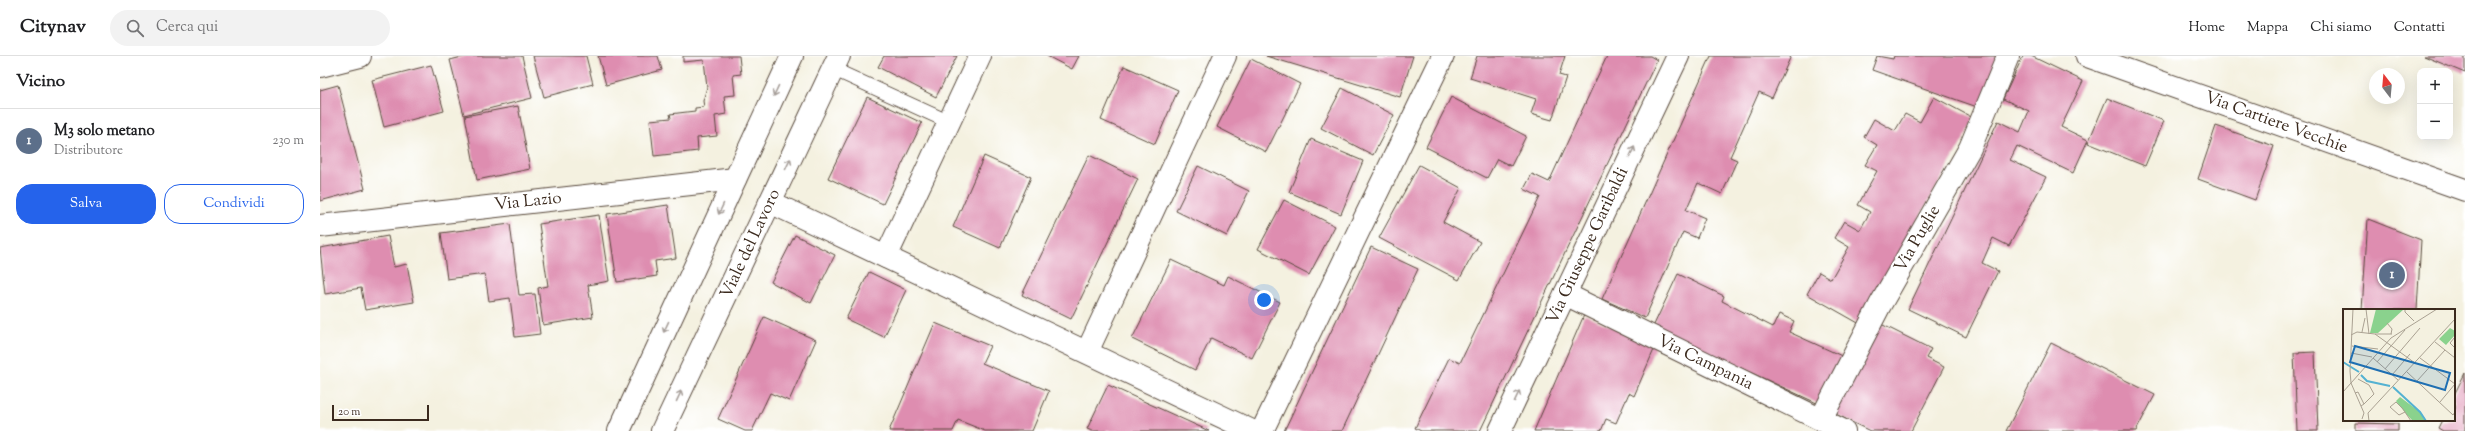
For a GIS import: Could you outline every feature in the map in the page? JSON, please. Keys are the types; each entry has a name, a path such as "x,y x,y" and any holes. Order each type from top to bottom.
{"street":[{"path":"320,66 360,56"},
{"path":"619,431 792,56"},
{"path":"886,257 980,56"},
{"path":"1086,352 1225,56"},
{"path":"1262,431 1443,56"},
{"name":"Via Puglie","path":"1821,419 1880,304 1970,148 2008,56"},
{"name":"Via Cartiere Vecchie","path":"2087,56 2465,190"},
{"name":"Via Giuseppe Garibaldi","path":"1500,431 1675,58"},
{"name":"Viale del Lavoro","path":"662,431 836,62"},
{"name":"Via Lazio","path":"320,226 735,179"},
{"path":"770,202 1252,431"},
{"name":"Via Campania","path":"1565,294 1844,431"}],"lane":[{"path":"836,62 949,122"}],"building":[{"path":"466,56 522,56 532,98 464,115 450,60"},
{"path":"533,56 586,56 593,84 544,97"},
{"path":"598,56 658,56 662,70 606,85"},
{"path":"683,56 739,56 741,74 733,75 735,95 724,96 726,114 715,116 717,136 697,138 698,151 654,156 650,120 671,118 670,114 695,111 695,108 704,107 703,101 707,87 704,60 683,62"},
{"path":"884,56 957,56 936,97 878,67"},
{"path":"1047,56 1079,56 1072,69"},
{"path":"1266,56 1413,56 1400,97"},
{"path":"1477,56 1565,56 1559,75 1566,77 1552,120 1531,114 1536,99 1470,78"},
{"path":"1607,56 1650,56 1657,60 1480,431 1421,431 1415,428 1449,358 1460,363 1540,197 1524,189 1532,174 1549,182"},
{"path":"1711,56 1791,56 1772,98 1759,92 1730,157 1737,160 1722,194 1698,183 1686,210 1705,218 1697,238 1683,232 1645,318 1602,299"},
{"path":"1877,56 1893,59 1894,56 1998,56 1980,108 1872,70"},
{"path":"2023,56 2031,56 2083,81 2061,127 2088,140 2073,173 2017,146 2010,160 2046,177 2009,246 1993,238 1982,263 1998,271 1966,337 1908,309 1998,121 2020,132 2029,111 2003,99"},
{"path":"2424,56 2465,56 2465,73"},
{"path":"1251,59 1300,84 1266,152 1217,127"},
{"path":"431,65 444,111 384,127 372,80"},
{"path":"1124,66 1178,90 1155,144 1101,120"},
{"path":"338,85 365,189 320,201 320,90"},
{"path":"1342,88 1394,115 1373,155 1321,128"},
{"path":"867,97 922,123 883,204 828,178"},
{"path":"1451,97 1526,136 1511,166 1497,159 1487,178 1426,147"},
{"path":"1934,97 1975,119 1860,324 1807,294 1819,272 1831,279 1849,247 1834,238 1844,221 1860,230 1870,212 1858,205 1877,171 1865,165 1877,145 1864,137 1874,119 1895,131 1905,114 1920,122"},
{"path":"2107,98 2164,121 2145,166 2088,143"},
{"path":"518,106 530,169 477,180 465,116"},
{"path":"2216,126 2274,146 2255,200 2198,179"},
{"path":"1311,139 1363,161 1341,214 1289,192"},
{"path":"1089,155 1138,179 1071,319 1022,295"},
{"path":"984,156 1031,177 1000,248 953,227"},
{"path":"1419,165 1461,188 1443,222 1480,242 1459,280 1379,238"},
{"path":"1198,166 1249,191 1227,236 1176,211"},
{"path":"1284,200 1335,226 1309,275 1258,249"},
{"path":"668,205 676,258 655,261 657,276 617,282 607,214"},
{"path":"599,215 609,281 588,285 593,317 543,325 538,288 548,286 539,224"},
{"path":"2368,219 2421,240 2417,309 2362,309"},
{"path":"510,224 519,295 535,294 540,334 515,337 510,298 489,301 485,274 447,279 441,233"},
{"path":"795,235 835,255 811,303 771,282"},
{"path":"388,236 394,267 407,264 414,302 365,310 361,288 325,294 320,248"},
{"path":"1371,247 1418,269 1342,431 1284,431"},
{"path":"1171,260 1224,285 1228,276 1280,302 1252,358 1211,338 1195,370 1132,339"},
{"path":"869,272 906,290 884,337 846,319"},
{"path":"1678,274 1724,296 1722,301 1773,327 1779,314 1794,321 1789,332 1844,357 1821,405 1653,327"},
{"path":"1584,315 1656,345 1634,396 1629,393 1616,423 1606,419 1601,431 1534,431"},
{"path":"764,317 816,340 789,401 770,393 752,431 745,431 718,419"},
{"path":"1877,322 1931,349 1926,358 1944,367 1911,431 1870,431 1831,412"},
{"path":"935,323 990,346 982,363 1049,391 1032,431 985,431 958,420 953,431 889,431"},
{"path":"2051,343 2155,395 2136,431 2006,431"},
{"path":"2315,352 2318,431 2297,431 2294,353"},
{"path":"2465,373 2465,431 2443,431 2438,428 2442,421 2455,421 2455,393"},
{"path":"1108,385 1209,431 1092,431 1087,429"},
{"path":"2356,423 2398,424 2398,431 2356,431"}],"place":[{"name":"M3 solo metano","path":"2392,275"}]}
